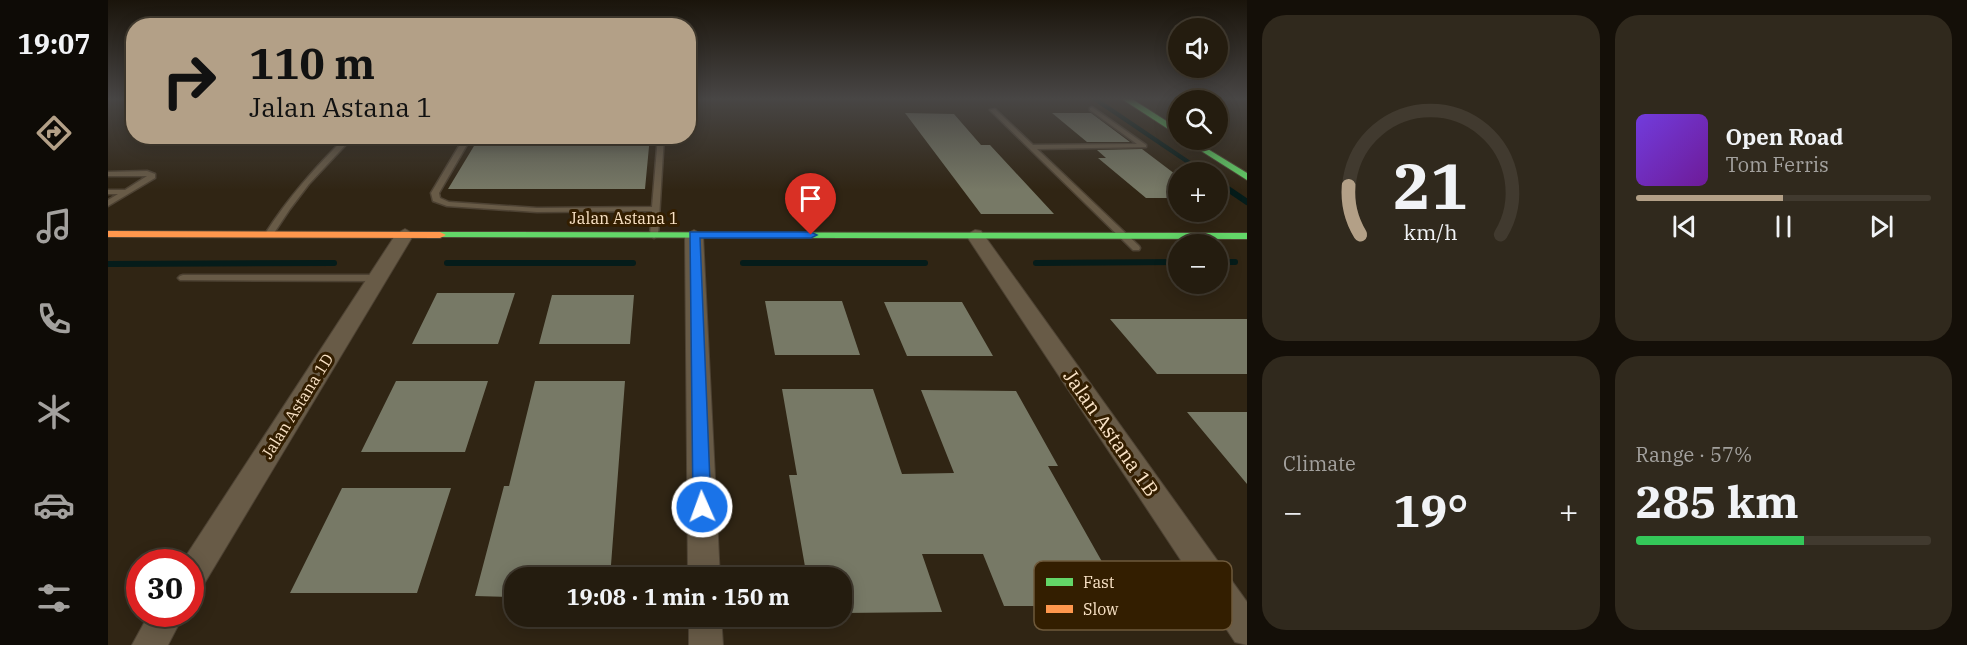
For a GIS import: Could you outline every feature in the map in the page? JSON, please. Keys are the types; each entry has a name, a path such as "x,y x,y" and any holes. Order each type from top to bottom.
{"street":[{"path":"1204,150 1247,177"},
{"name":"Jalan Astana 1","path":"108,234 269,234 395,244 979,242 1168,248"},
{"name":"Jalan Astana 1","path":"395,244 654,235 694,242"},
{"name":"Jalan Astana 1","path":"979,242 1123,236 1247,236"},
{"path":"694,242 704,567"},
{"name":"Jalan Astana 1B","path":"979,242 1199,561"},
{"name":"Jalan Astana 1D","path":"204,556 377,278 395,244"},
{"path":"1228,247 1247,247"},
{"name":"Jalan Astana 1B","path":"1232,608 1247,630"},
{"path":"149,645 160,627"},
{"path":"705,627 706,645"}],"lane":[{"path":"1013,129 1136,248"},
{"path":"1032,147 1144,146 1120,129"},
{"path":"269,234 297,192 343,144"},
{"path":"464,144 435,193 436,199 440,202 537,210 656,209"},
{"path":"654,235 660,144"},
{"path":"108,174 147,173 152,176 108,204"},
{"path":"108,192 126,192"},
{"path":"183,278 377,278"}],"building":[{"path":"917,129 967,129 981,145 990,145 1054,214 981,214"},
{"path":"1071,129 1113,129 1130,142 1087,142"},
{"path":"475,144 649,144 645,189 448,189"},
{"path":"1142,149 1168,169 1168,198 1146,198 1098,158 1106,158 1097,150"},
{"path":"437,293 515,293 498,344 412,344"},
{"path":"552,295 634,295 630,344 539,344"},
{"path":"765,301 842,301 860,355 775,355"},
{"path":"884,302 962,302 993,356 907,356"},
{"path":"1110,319 1247,319 1247,374 1157,374"},
{"path":"396,381 488,381 465,452 361,452"},
{"path":"535,381 625,381 611,567 504,567 504,597 475,596 504,486 509,486"},
{"path":"782,389 873,389 902,474 954,473 921,390 1016,391 1058,466 1048,466 1102,561 1034,561 1034,606 1004,606 983,554 922,554 942,612 852,613 852,567 805,567 789,475 797,475"},
{"path":"1187,412 1247,412 1247,484"},
{"path":"342,488 451,488 417,593 290,593"}],"waterway":[{"path":"1140,129 1188,162"},
{"path":"1228,189 1247,202"},
{"path":"1036,263 1168,262"},
{"path":"1228,262 1235,262"},
{"path":"108,264 334,263"},
{"path":"447,263 633,263"},
{"path":"743,263 925,263"}],"traffic: fast":[{"path":"1204,150 1247,177"},
{"path":"440,235 1247,236"}],"traffic: slow":[{"path":"108,234 440,235"}],"route":[{"path":"702,507 694,235 811,235"}]}
